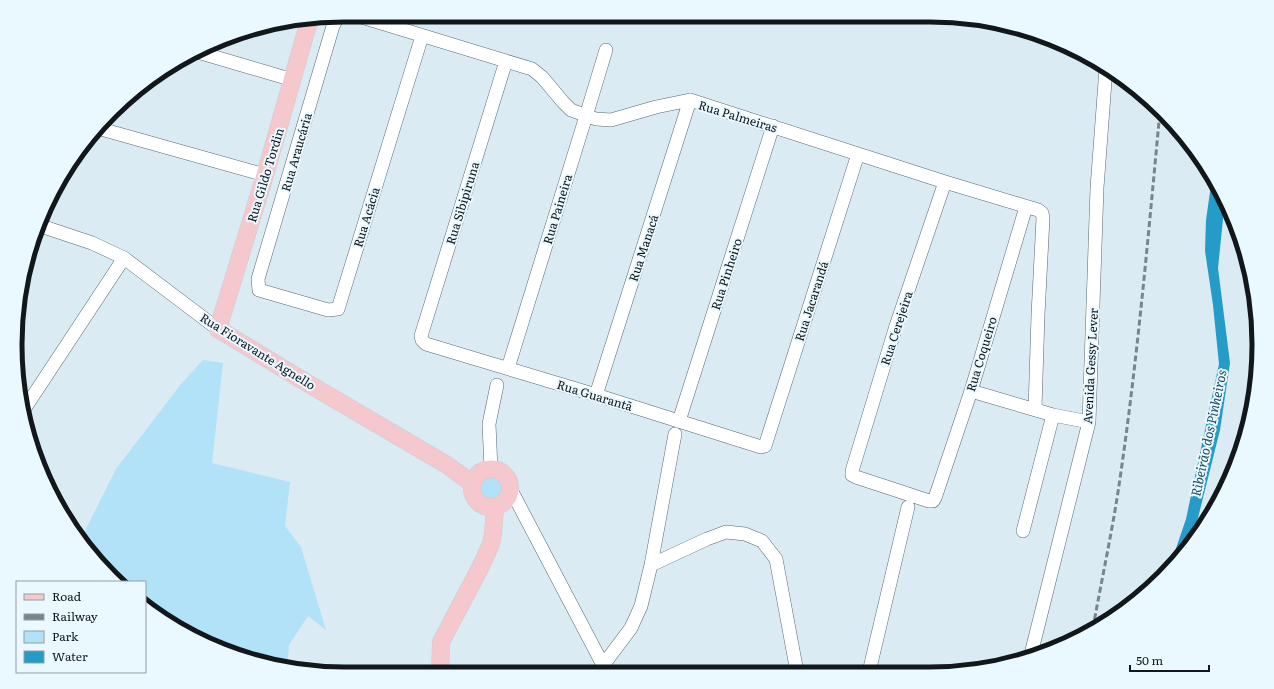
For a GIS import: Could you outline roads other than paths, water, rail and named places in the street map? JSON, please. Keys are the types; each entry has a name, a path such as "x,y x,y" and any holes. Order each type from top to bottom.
{"main road":[{"name":"Rua Gildo Tordin","path":"218,329 265,175 308,24"},
{"name":"Rua Fioravante Agnello","path":"218,329 447,465 473,484"},
{"path":"491,469 502,472 506,476 510,488 506,499 501,504 496,506 489,506 478,501 472,490 475,478 479,473 491,469"},
{"path":"440,667 441,642 491,544 496,506"}],"street":[{"name":"Rua Araucária","path":"258,279 335,22"},
{"name":"Rua Palmeiras","path":"377,22 532,69 542,77 571,110 596,119 611,120 656,107 690,100 1042,212 1043,218 1035,409"},
{"name":"Rua Acácia","path":"258,279 259,290 328,310 338,309 422,36"},
{"name":"Rua Paineira","path":"508,368 606,50"},
{"path":"204,54 293,80"},
{"name":"Rua Sibipiruna","path":"426,344 422,340 421,336 506,61"},
{"name":"Avenida Gessy Lever","path":"1032,650 1089,422 1098,188 1106,74"},
{"name":"Rua Manacá","path":"596,395 690,100"},
{"name":"Rua Pinheiro","path":"679,421 773,126"},
{"path":"104,130 265,175"},
{"name":"Rua Jacarandá","path":"763,447 765,446 858,154"},
{"name":"Rua Cerejeira","path":"933,501 856,477 852,475 852,472 896,326 945,182"},
{"name":"Rua Coqueiro","path":"933,501 970,391 1026,207"},
{"name":"Rua Fioravante Agnello","path":"45,227 92,243 124,258 218,329"},
{"path":"28,404 124,258"},
{"name":"Rua Guarantã","path":"426,344 763,447"},
{"path":"491,469 489,424 497,386"},
{"path":"970,391 1053,415 1089,422"},
{"path":"1023,531 1053,415"},
{"path":"601,667 630,628 641,606 651,565 675,434"},
{"path":"510,488 599,667"},
{"path":"870,667 908,507"},
{"path":"651,565 707,539 726,532 746,534 762,541 776,559 796,667"}],"water":[{"name":"Ribeirão dos Pinheiros","path":"1211,186 1224,213 1218,268 1230,363 1220,430 1196,527 1174,555 1186,519 1219,364 1213,305 1205,251 1206,220"}],"railway":[{"path":"1094,622 1125,445 1142,302 1159,118"}]}
